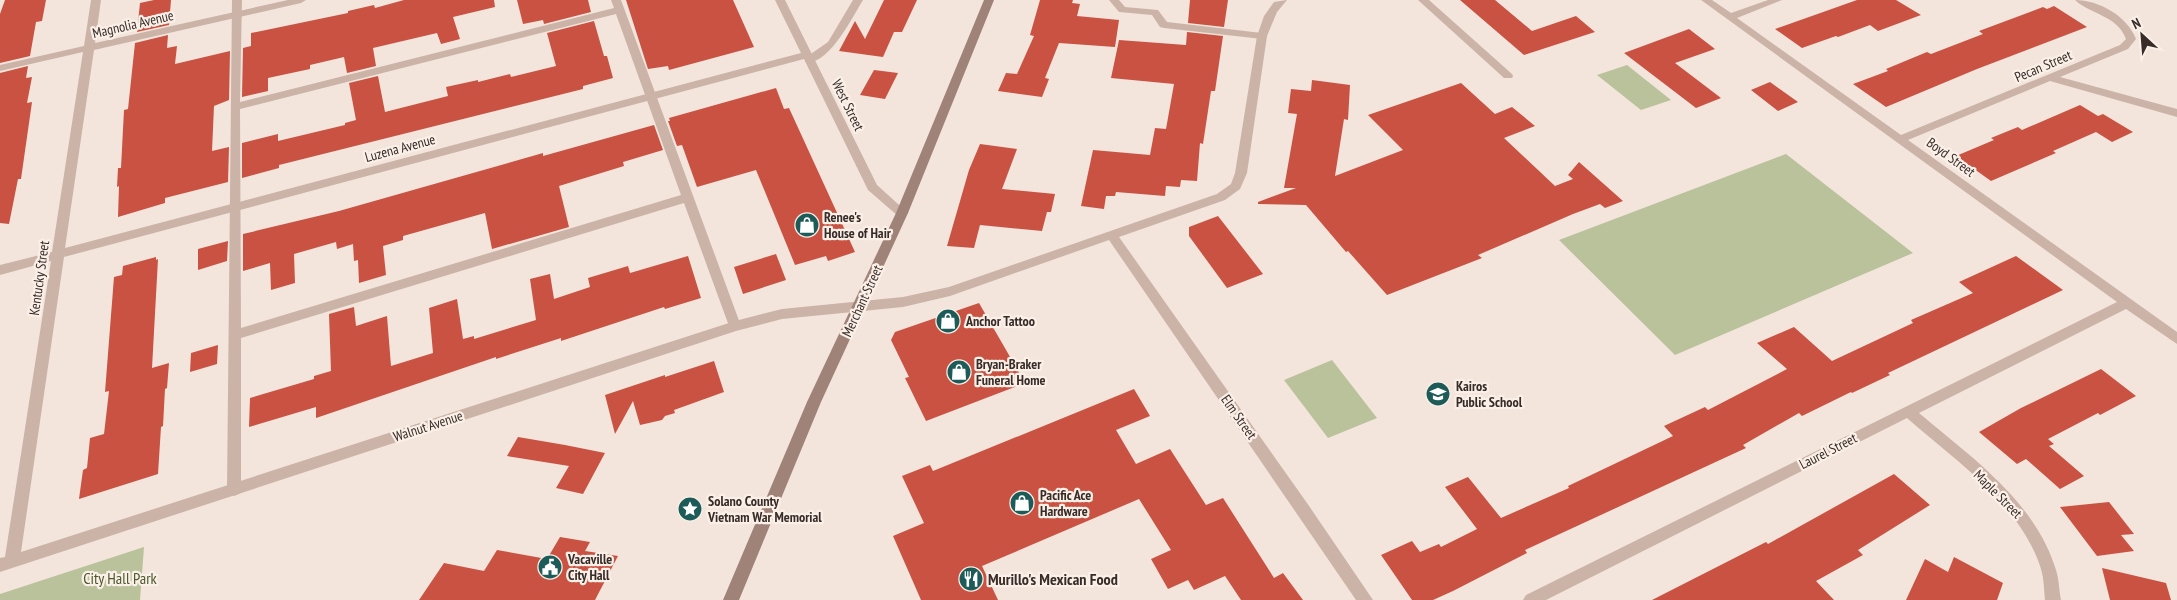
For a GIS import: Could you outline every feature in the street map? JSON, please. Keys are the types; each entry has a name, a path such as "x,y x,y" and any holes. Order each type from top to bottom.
{"main road":[{"name":"Merchant Street","path":"731,600 814,402 902,213 989,0"}],"street":[{"name":"Kentucky Street","path":"6,563 57,255 96,0"},
{"path":"234,490 236,335 234,208 237,0"},
{"name":"Magnolia Avenue","path":"0,68 301,0"},
{"name":"West Street","path":"780,0 872,187 902,213"},
{"path":"808,57 832,44 858,0"},
{"path":"1114,0 1122,10 1155,12 1164,25 1262,36"},
{"path":"859,306 903,302 950,291 1222,197 1236,186 1241,173 1262,36 1268,17 1274,7 1282,0"},
{"path":"1423,0 1508,76"},
{"name":"Boyd Street","path":"1706,0 2177,339"},
{"path":"1730,17 1777,0"},
{"name":"Pecan Street","path":"1900,139 2124,47 2131,39 2130,31 2118,21 2080,0"},
{"path":"235,107 618,5 735,326"},
{"name":"Luzena Avenue","path":"0,270 652,96 808,57"},
{"path":"2050,78 2177,113"},
{"path":"236,335 689,197"},
{"name":"Elm Street","path":"1112,236 1365,600"},
{"name":"Laurel Street","path":"1531,600 2126,303"},
{"name":"Walnut Avenue","path":"6,563 735,326 782,314 859,306"},
{"name":"Maple Street","path":"1908,411 1988,482 2023,519 2042,550 2053,587 2053,600"}],"green space":[{"path":"1627,65 1671,100 1641,110 1597,75"},
{"path":"1786,154 1913,253 1675,355 1559,240"},
{"path":"1332,360 1377,418 1328,438 1284,380"},
{"name":"City Hall Park","path":"144,547 140,600 0,600 0,594"}],"building":[{"path":"5,0 46,0 42,21 36,22 30,56 0,63 0,14"},
{"path":"154,0 171,0 169,25 137,32 140,3"},
{"path":"404,0 494,0 495,7 453,17 460,39 441,44 437,33 373,48 376,66 347,73 344,57 310,65 310,69 268,78 268,91 242,97 243,48 251,46 251,33 348,13 348,11 374,5 375,8"},
{"path":"517,0 588,0 591,12 544,24 543,20 523,24"},
{"path":"626,0 733,0 754,47 669,70 668,66 648,69"},
{"path":"884,0 917,0 902,32 894,32 883,57 839,51 855,21 865,39"},
{"path":"1040,0 1073,0 1072,3 1080,4 1077,16 1119,20 1115,47 1059,43 1045,78 1049,79 1042,97 998,91 1006,73 1017,74 1034,36 1030,35"},
{"path":"1190,0 1228,0 1224,27 1188,23"},
{"path":"1460,0 1495,0 1532,31 1576,16 1595,32 1524,55"},
{"path":"1857,0 1896,0 1921,15 1878,31 1870,25 1802,48 1775,29"},
{"path":"2054,6 2087,27 1977,69 1886,107 1853,84 1888,71 1886,69 1927,52 1931,54 1983,34 1979,31 2043,7 2047,9"},
{"path":"594,21 604,56 607,56 613,78 583,86 583,89 279,165 279,168 242,178 242,143 278,134 278,141 345,125 345,123 356,120 349,83 378,76 385,112 448,96 446,87 510,74 511,77 556,66 547,33"},
{"path":"1689,29 1715,49 1675,63 1721,98 1696,108 1624,53"},
{"path":"1187,32 1223,36 1215,91 1211,91 1203,144 1200,143 1197,181 1181,180 1180,187 1166,186 1165,196 1116,192 1115,196 1106,196 1104,209 1081,206 1093,150 1150,155 1155,128 1166,129 1174,84 1111,78 1119,40 1186,45"},
{"path":"168,35 167,48 177,46 175,64 230,51 229,100 214,106 212,151 229,147 228,182 165,198 165,203 118,217 118,168 121,168 124,110 128,109 135,43"},
{"path":"28,66 26,78 32,77 27,103 32,102 21,179 18,179 9,224 0,223 0,73"},
{"path":"874,70 898,73 885,99 860,95"},
{"path":"1312,80 1350,85 1348,120 1344,119 1335,176 1403,150 1368,115 1461,83 1495,114 1512,107 1535,126 1504,138 1555,186 1573,179 1568,175 1579,162 1623,201 1605,208 1600,204 1573,214 1478,255 1482,258 1387,295 1348,251 1346,252 1306,205 1258,204 1258,202 1296,188 1284,188 1297,114 1288,113 1291,89 1311,91"},
{"path":"1770,82 1798,102 1778,111 1751,90"},
{"path":"776,88 784,109 789,108 855,252 828,261 826,256 795,265 756,170 697,187 682,145 677,146 668,121 670,121 669,118"},
{"path":"2080,105 2098,116 2103,114 2133,132 2112,142 2096,132 2053,151 2056,153 1991,181 1956,156 1994,140 1991,138 2018,127 2022,130"},
{"path":"654,125 663,150 623,162 624,166 559,186 569,227 492,249 485,213 403,236 403,240 383,246 386,275 359,283 358,260 354,261 353,244 337,249 336,242 294,254 295,283 271,290 270,263 243,271 243,234 339,211 543,153 543,156"},
{"path":"980,144 1017,149 1002,189 1055,194 1051,212 1047,212 1042,231 980,225 974,248 947,246 969,170"},
{"path":"1218,216 1263,274 1227,288 1189,236 1189,227"},
{"path":"228,241 227,261 198,270 198,249"},
{"path":"776,254 786,280 743,294 734,267"},
{"path":"688,256 701,298 665,309 664,307 561,341 561,338 496,359 496,357 316,418 316,407 249,427 250,398 314,379 314,376 331,371 329,314 354,307 356,326 387,316 391,366 433,353 429,308 457,299 463,339 474,336 474,339 536,320 530,279 550,274 554,299 590,287 588,278 628,266 630,273"},
{"path":"2016,256 2063,290 1888,373 1890,375 1852,393 1802,416 1799,413 1743,445 1746,448 1525,550 1527,553 1453,591 1433,600 1412,600 1381,555 1412,541 1420,552 1439,544 1441,547 1477,529 1445,487 1468,477 1501,518 1569,488 1568,486 1673,436 1664,426 1705,407 1708,410 1787,369 1757,343 1794,327 1832,361 1913,323 1911,320 1973,293 1959,282"},
{"path":"156,257 156,260 158,259 152,368 169,363 167,388 165,389 163,426 161,427 158,474 79,499 83,470 87,468 90,438 104,434 109,391 105,392 114,277 122,275 123,266"},
{"path":"979,303 1025,383 926,421 905,378 909,377 891,340 895,332"},
{"path":"218,345 217,364 190,372 191,353"},
{"path":"714,361 724,392 674,410 675,413 665,416 662,420 640,425 633,401 615,434 605,395"},
{"path":"2101,369 2136,396 2048,439 2054,444 2049,446 2084,476 2060,489 2026,459 2017,464 1979,432 2021,408"},
{"name":"Pacific Ace Hardware","path":"1134,389 1150,416 1116,430 1136,464 1170,449 1206,505 1223,498 1274,578 1283,573 1303,600 1241,600 1225,576 1194,590 1188,580 1168,589 1151,559 1171,550 1139,499 982,566 998,600 921,600 893,536 924,523 902,476 930,465 933,471"},
{"path":"518,437 605,453 583,494 556,488 569,466 507,456"},
{"path":"1894,474 1930,505 1858,550 1863,555 1816,581 1834,600 1652,600 1766,542 1768,544"},
{"path":"2109,502 2134,534 2121,535 2134,551 2097,556 2060,507"},
{"name":"Vacaville City Hall","path":"560,537 590,542 585,551 618,556 595,600 419,600 444,563 484,571 497,550 547,559"},
{"path":"1954,557 2003,583 1997,600 1906,600 1925,559 1948,572"},
{"path":"2102,568 2166,583 2171,600 2110,600"}],"place":[{"name":"Renee's House of Hair","path":"807,225"},
{"name":"Anchor Tattoo","path":"948,321"},
{"name":"Bryan-Braker Funeral Home","path":"959,372"},
{"name":"Kairos Public School","path":"1438,394"},
{"name":"Pacific Ace Hardware","path":"1022,503"},
{"name":"Solano County Vietnam War Memorial","path":"690,509"},
{"name":"Vacaville City Hall","path":"550,567"},
{"name":"Murillo's Mexican Food","path":"971,579"}]}
